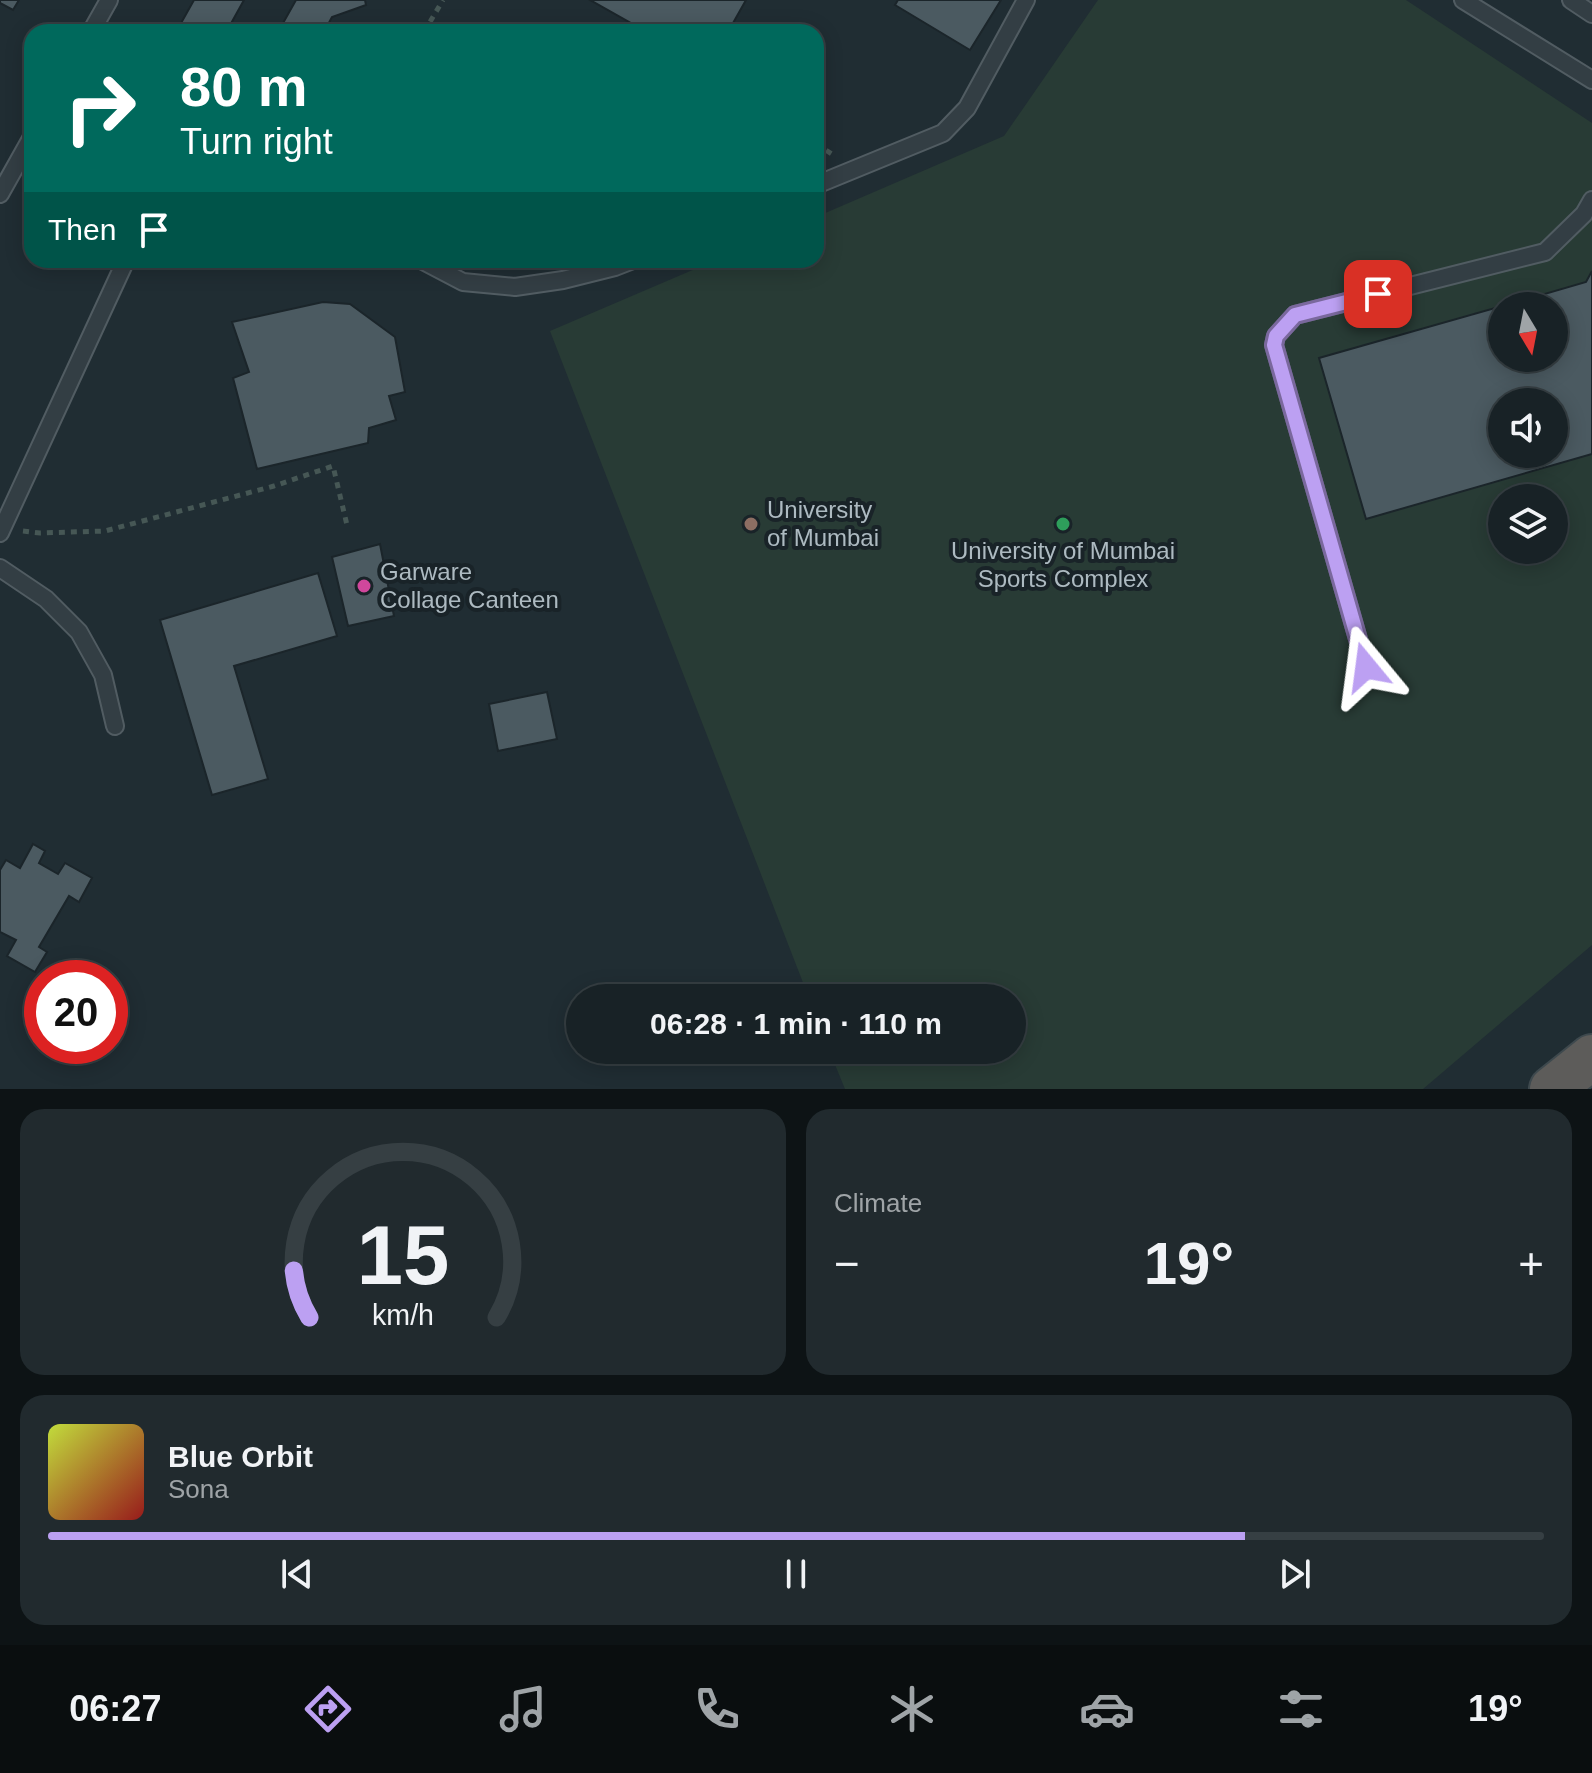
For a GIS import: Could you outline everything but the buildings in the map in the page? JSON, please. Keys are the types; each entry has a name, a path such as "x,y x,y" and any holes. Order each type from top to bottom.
{"highway":[{"path":"1552,1089 1592,1057"}],"lane":[{"path":"96,24 109,0"},
{"path":"824,182 943,133 967,108 1026,0"},
{"path":"1463,0 1592,80"},
{"path":"1571,0 1592,14"},
{"path":"0,194 24,151"},
{"path":"1366,667 1274,345 1276,336 1295,315 1545,252 1584,214 1592,200"},
{"path":"1,530 122,268"},
{"path":"436,268 463,282 515,287 563,280 611,268"},
{"path":"0,568 46,599 79,632 103,675 115,726"}],"path":[{"path":"429,24 443,0"},
{"path":"1,530 40,533 105,531 274,486 333,466 347,525"}],"green space":[{"name":"University of Mumbai Sports Complex","path":"1098,0 1406,0 1592,123 1592,945 1423,1089 845,1089 835,1064 1026,1064 1026,984 804,984 550,331 697,268 824,268 824,214 1004,136"}],"place":[{"name":"University of Mumbai","path":"751,524"},
{"name":"University of Mumbai Sports Complex","path":"1063,524"},
{"name":"Garware Collage Canteen","path":"364,586"}],"route":[{"path":"1366,667 1274,345 1276,336 1295,315 1378,294"}]}
